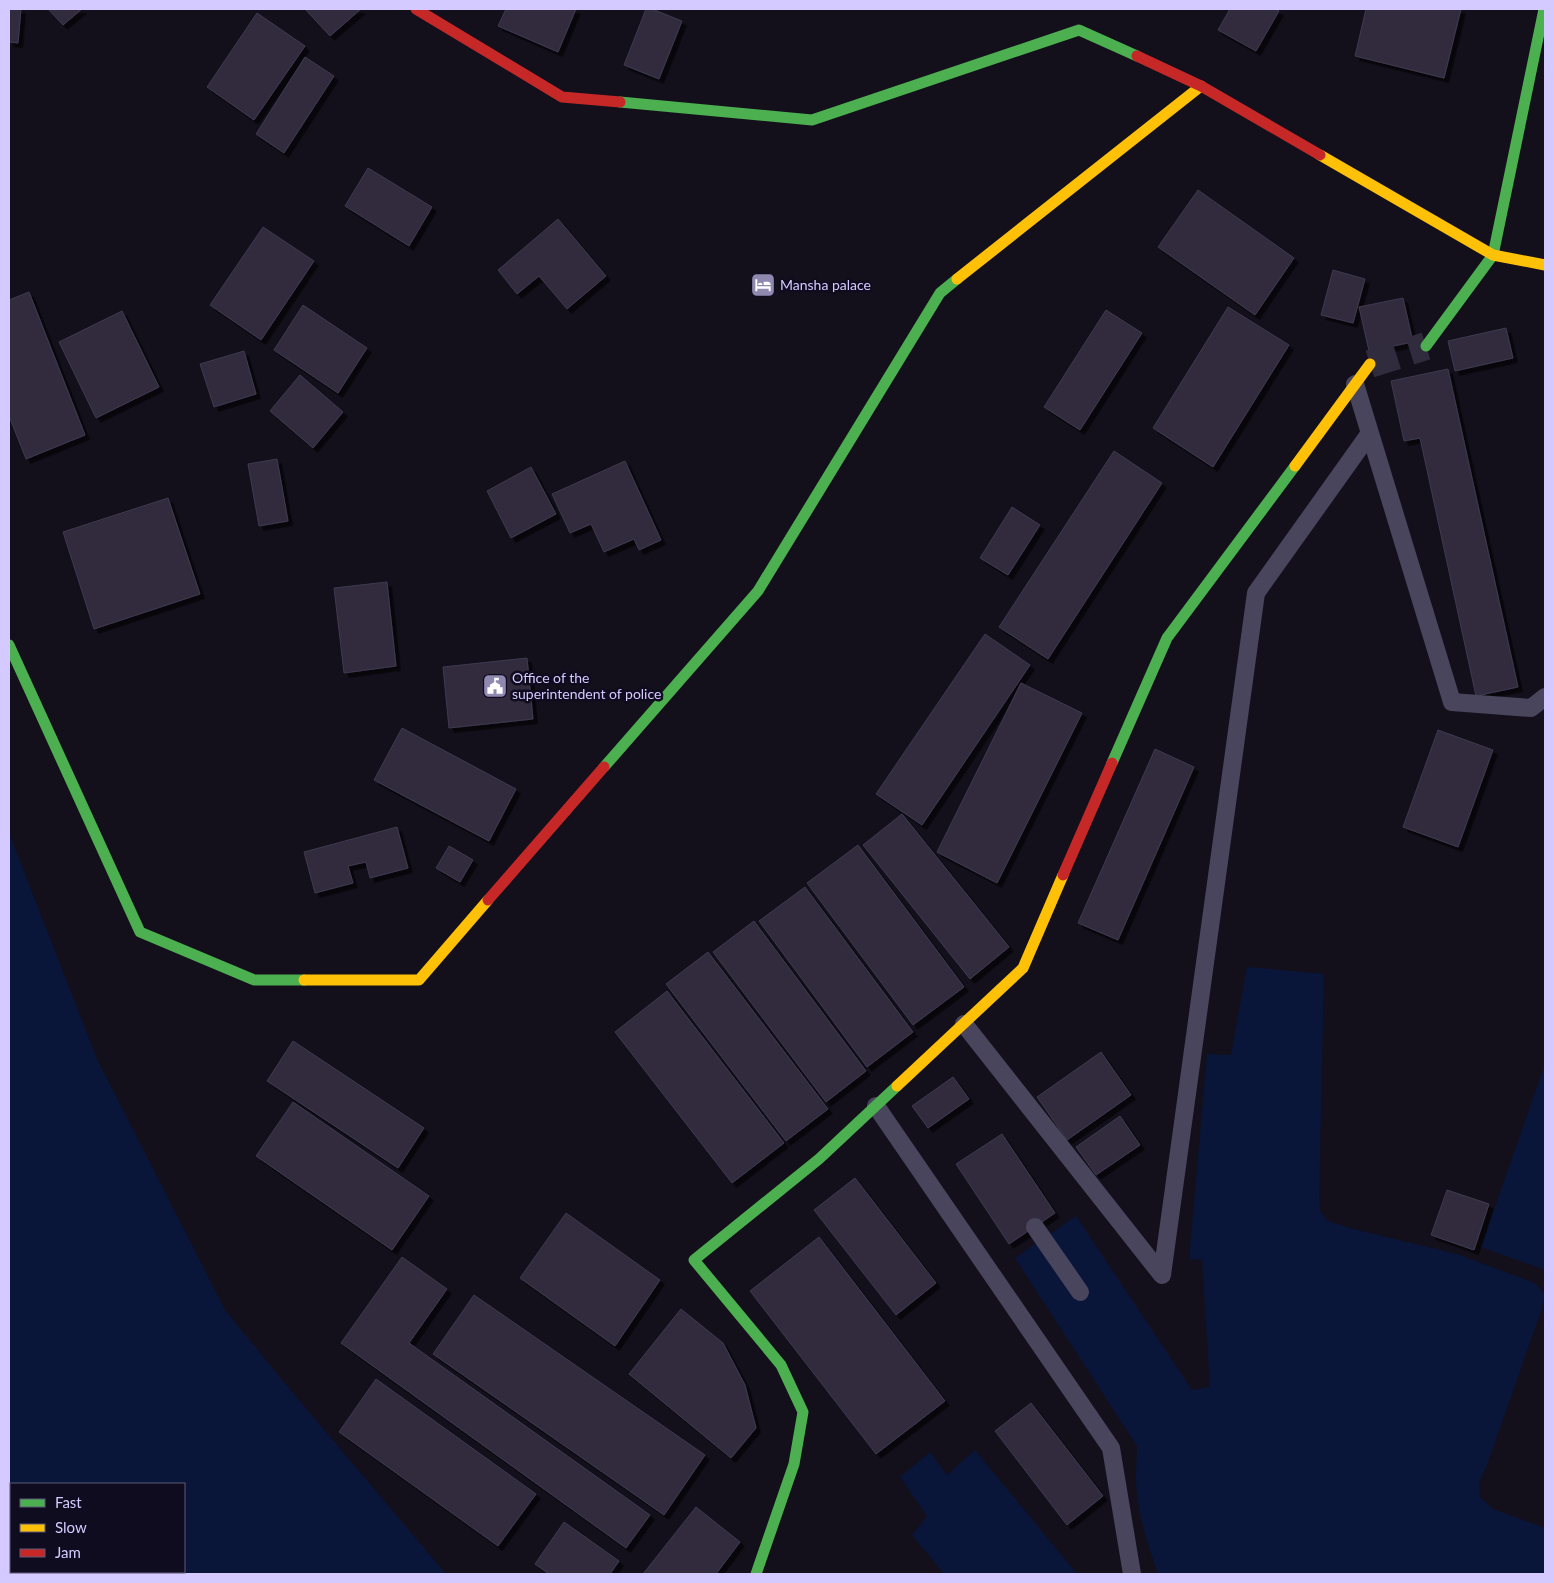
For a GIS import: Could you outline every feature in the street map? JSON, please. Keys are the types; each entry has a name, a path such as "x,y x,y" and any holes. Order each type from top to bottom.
{"street":[{"path":"416,9 562,98 812,120 1079,30 1201,86 1493,255 1545,265"},
{"path":"1426,346 1493,255 1544,9"},
{"path":"9,645 140,932 254,980 419,980 758,591 940,293 1201,86"},
{"path":"756,1574 794,1464 803,1412 781,1365 694,1260 819,1159 1024,968 1167,638 1370,364"}],"lane":[{"path":"1355,384 1452,702 1531,708 1545,697"},
{"path":"964,1024 1162,1276 1256,593 1370,433"},
{"path":"876,1106 1111,1448 1132,1574"},
{"path":"1035,1227 1080,1292"}],"water":[{"path":"9,833 97,1059 225,1310 446,1574 9,1574"},
{"path":"1247,967 1324,974 1319,1200 1320,1211 1328,1221 1353,1229 1457,1254 1535,1283 1545,1294 1541,1311 1487,1465 1479,1482 1480,1497 1493,1509 1545,1528 1545,1574 1158,1574 1138,1502 1136,1478 1137,1446 1015,1258 1076,1216 1192,1390 1210,1387 1202,1259 1189,1260 1207,1054 1231,1055"},
{"path":"1545,1064 1545,1270 1481,1247"},
{"path":"975,1450 1077,1574 944,1574 912,1535 927,1516 900,1477 930,1452 947,1475"}],"building":[{"path":"9,9 21,9 18,43 9,42"},
{"path":"48,9 82,9 63,25"},
{"path":"305,9 361,9 330,36"},
{"path":"506,9 576,9 558,52 498,26"},
{"path":"646,9 652,9 682,21 659,79 624,65"},
{"path":"1230,9 1274,9 1279,11 1256,51 1218,30"},
{"path":"1366,9 1461,9 1444,78 1355,56"},
{"path":"257,13 305,46 254,120 207,87"},
{"path":"305,57 334,76 284,153 256,134"},
{"path":"368,168 432,207 409,246 345,206"},
{"path":"1198,190 1294,258 1255,315 1158,247"},
{"path":"558,219 606,276 567,309 539,276 517,294 498,270"},
{"path":"263,227 314,261 261,340 210,305"},
{"path":"1333,270 1365,279 1353,323 1321,315"},
{"path":"29,292 85,435 26,459 9,416 9,300"},
{"path":"1403,298 1413,342 1369,351 1359,307"},
{"path":"303,305 367,348 338,393 274,350"},
{"path":"1228,307 1289,345 1213,467 1153,428"},
{"path":"1106,310 1142,333 1080,430 1044,407"},
{"path":"122,311 159,387 96,418 59,342"},
{"path":"1506,328 1513,358 1455,371 1448,341"},
{"path":"244,351 256,394 214,407 200,364"},
{"path":"1448,369 1518,687 1476,696 1420,438 1404,441 1391,381"},
{"path":"300,375 343,412 313,448 270,411"},
{"path":"1114,451 1162,483 1048,659 999,627"},
{"path":"277,459 288,521 259,526 248,464"},
{"path":"625,461 661,540 639,550 634,539 604,552 591,524 570,533 552,494"},
{"path":"531,467 556,514 511,538 487,491"},
{"path":"168,498 200,594 94,629 63,532"},
{"path":"1012,507 1040,525 1008,575 980,558"},
{"path":"387,582 396,666 344,673 334,588"},
{"path":"985,634 1030,665 922,825 876,794"},
{"path":"527,658 533,719 449,728 443,667"},
{"path":"1021,683 1082,713 997,883 937,852"},
{"path":"402,728 516,789 489,841 374,780"},
{"path":"1438,730 1493,750 1458,847 1403,827"},
{"path":"1155,749 1194,767 1118,940 1078,923"},
{"path":"902,814 1009,947 970,979 863,845"},
{"path":"397,827 408,868 370,878 366,862 348,866 353,883 315,893 304,852"},
{"path":"858,845 964,987 913,1025 807,883"},
{"path":"449,846 473,860 460,882 436,868"},
{"path":"805,887 913,1032 867,1067 759,921"},
{"path":"754,921 866,1071 826,1102 713,952"},
{"path":"708,952 828,1109 786,1141 666,984"},
{"path":"667,991 784,1143 732,1183 615,1032"},
{"path":"293,1041 424,1128 398,1168 267,1081"},
{"path":"1101,1052 1131,1095 1067,1140 1037,1097"},
{"path":"953,1077 969,1099 928,1128 912,1106"},
{"path":"293,1102 429,1196 392,1250 256,1156"},
{"path":"1120,1116 1140,1145 1096,1175 1076,1147"},
{"path":"1002,1134 1055,1213 1009,1244 956,1164"},
{"path":"855,1178 936,1283 896,1315 814,1210"},
{"path":"1447,1190 1489,1204 1474,1250 1431,1235"},
{"path":"566,1213 660,1280 615,1346 520,1278"},
{"path":"819,1237 945,1401 876,1454 750,1291"},
{"path":"402,1257 447,1289 409,1343 650,1515 626,1548 341,1343"},
{"path":"474,1295 705,1455 664,1515 433,1354"},
{"path":"681,1309 723,1343 745,1385 756,1428 731,1458 629,1374"},
{"path":"376,1379 536,1494 498,1546 339,1432"},
{"path":"1031,1403 1103,1496 1067,1525 995,1431"},
{"path":"696,1507 740,1542 716,1574 643,1574"},
{"path":"564,1522 619,1561 610,1574 549,1574 535,1564"}],"tunnel":[{"path":"1370,364 1426,346"}],"traffic: fast":[{"path":"1426,346 1493,255 1544,9"},
{"path":"620,102 812,120 1079,30 1137,56"},
{"path":"604,767 758,591 940,293 957,279"},
{"path":"1112,763 1167,638 1295,466"},
{"path":"9,645 140,932 254,980 304,980"},
{"path":"756,1574 794,1464 803,1412 781,1365 694,1260 819,1159 897,1086"}],"traffic: slow":[{"path":"957,279 1201,86"},
{"path":"1320,155 1493,255 1545,265"},
{"path":"1295,466 1370,364"},
{"path":"897,1086 1023,968 1063,875"},
{"path":"304,980 419,980 488,900"}],"traffic: jam":[{"path":"416,9 562,97 620,102"},
{"path":"1137,56 1201,86 1320,155"},
{"path":"1063,875 1112,763"},
{"path":"488,900 604,767"}],"place":[{"name":"Mansha palace","path":"763,285"},
{"name":"Office of the superintendent of police","path":"495,686"}]}
